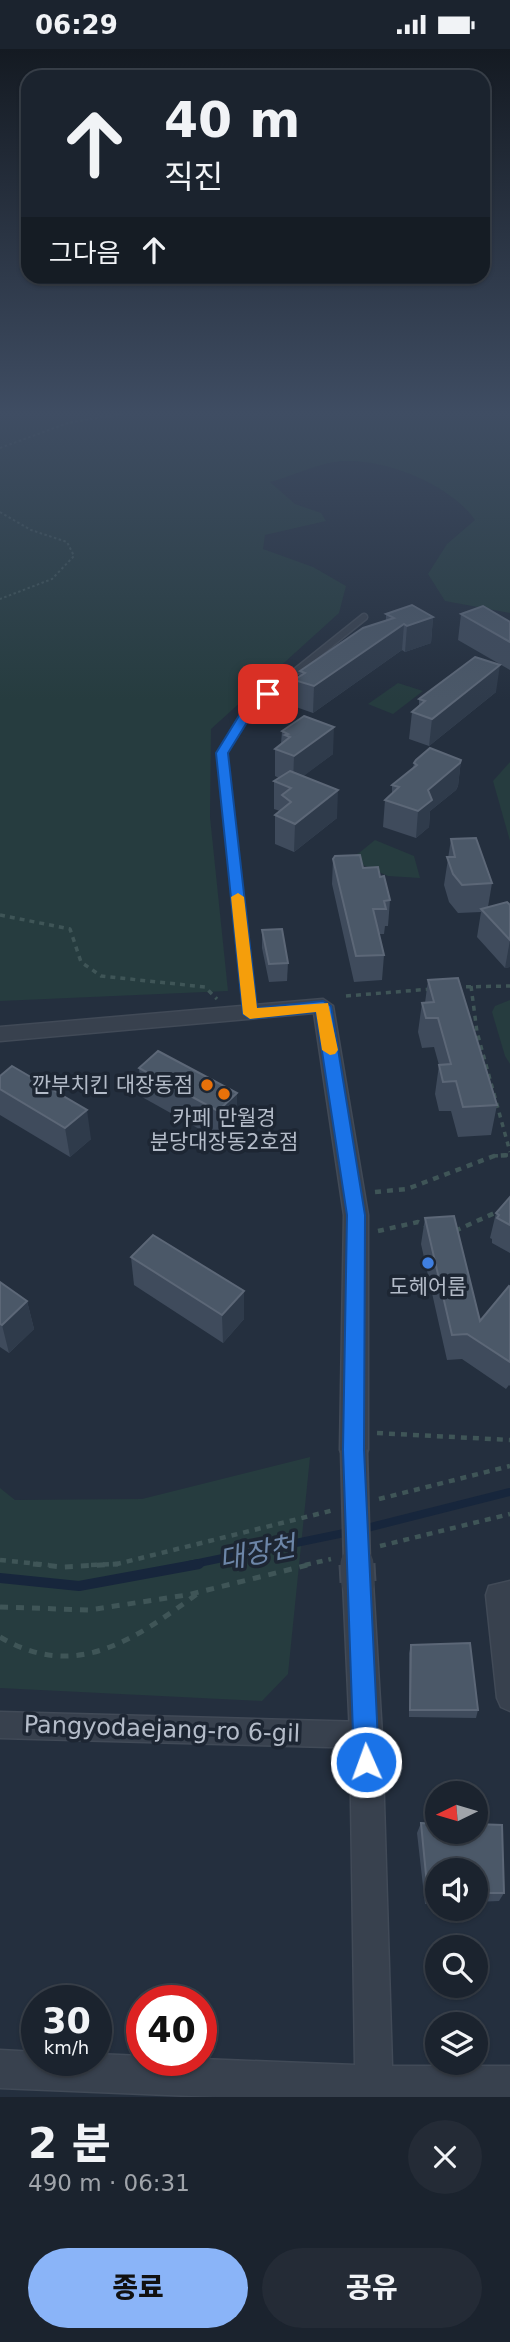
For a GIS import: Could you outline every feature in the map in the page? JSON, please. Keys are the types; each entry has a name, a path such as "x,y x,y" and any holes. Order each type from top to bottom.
{"street":[{"path":"0,1034 323,1006 352,1193 356,1236 354,1441 366,1735 374,2091"},
{"path":"510,1593 498,1595 510,1698"},
{"name":"Pangyodaejang-ro 6-gil","path":"0,1725 366,1735"},
{"path":"0,2069 374,2091 510,2085"}],"lane":[{"path":"242,1014 222,753 249,709 364,617"}],"path":[{"path":"0,512 30,530 67,542 74,556 69,565 42,586 0,599"},
{"path":"0,915 69,929 81,962 101,976 205,987 242,1014"},
{"path":"346,996 471,986 510,986"},
{"path":"352,1193 407,1189 494,1156 510,1154 477,1032 471,986"},
{"path":"447,1235 510,1206"},
{"path":"356,1236 418,1223 437,1231"},
{"path":"354,1441 510,1440"},
{"path":"371,1501 510,1466"},
{"path":"0,1560 63,1567 117,1564 344,1507"},
{"path":"376,1548 510,1514"},
{"path":"0,1607 89,1610 201,1591 335,1558"},
{"path":"0,1637 47,1657 94,1656 137,1638 201,1591"}],"green space":[{"path":"0,510 311,510 321,513 326,521 265,535 263,549 313,567 346,586 339,613 211,729 210,817 228,991 0,1001"},
{"path":"466,510 510,510 510,613 445,601 428,574 447,544 475,520"},
{"path":"398,683 423,691 393,714 368,704"},
{"path":"510,762 510,841 493,781"},
{"path":"375,840 414,856 420,878 388,876 347,858 359,853"},
{"path":"510,1000 510,1064 505,1056 492,1012 495,1006"},
{"path":"310,1457 288,1674 262,1701 0,1688 0,1488 15,1500 142,1499"}],"building":[{"path":"412,605 433,617 407,626 404,624 314,686 294,680 305,673 300,671 363,628 394,618 386,614"},
{"path":"483,606 510,622 510,642 461,614"},
{"path":"475,657 500,665 432,719 412,712 425,701 419,699"},
{"path":"304,716 334,727 294,756 275,749 290,737 282,731"},
{"path":"430,748 461,760 428,790 432,800 418,811 385,800 399,787 392,785 417,765 414,763 416,760"},
{"path":"290,771 338,790 295,824 275,815 291,802 282,795 291,788 274,781"},
{"path":"476,838 492,883 462,885 453,874 447,857 455,857 451,839"},
{"path":"360,855 363,868 378,867 380,877 384,876 390,900 384,901 386,909 373,909 384,955 356,956 333,859 335,856"},
{"path":"507,902 510,905 510,940 481,909"},
{"path":"282,929 288,963 269,964 262,930"},
{"path":"458,978 497,1105 463,1107 456,1081 443,1082 439,1065 451,1064 438,1018 426,1018 422,1003 434,1002 428,980"},
{"path":"158,1051 237,1093 218,1111 139,1068"},
{"path":"12,1066 87,1110 65,1128 0,1089 0,1076"},
{"path":"510,1197 510,1225 497,1218 499,1215 496,1213"},
{"path":"454,1216 480,1321 510,1287 510,1362 467,1334 452,1335 425,1218"},
{"path":"153,1235 244,1291 222,1315 131,1257"},
{"path":"0,1282 27,1301 2,1325 0,1324"},
{"path":"470,1643 478,1710 410,1710 411,1645"},
{"path":"421,1823 425,1823 425,1845 488,1845 488,1824 502,1825 504,1893 488,1893 488,1858 425,1858 425,1864"}],"waterway":[{"name":"대장천","path":"363,1529 510,1492"},
{"name":"대장천","path":"189,1565 349,1532"},
{"name":"대장천","path":"0,1578 79,1586 199,1564"}],"slow traffic":[{"path":"238,897 250,1014 323,1006 330,1050"}],"place":[{"name":"깐부치킨 대장동점","path":"207,1085"},
{"name":"카페 만월경 분당대장동2호점","path":"224,1094"},
{"name":"도헤어룸","path":"428,1263"}],"route":[{"path":"268,694 249,709 222,753 250,1014 323,1006 356,1215 354,1450 366,1762"}]}
